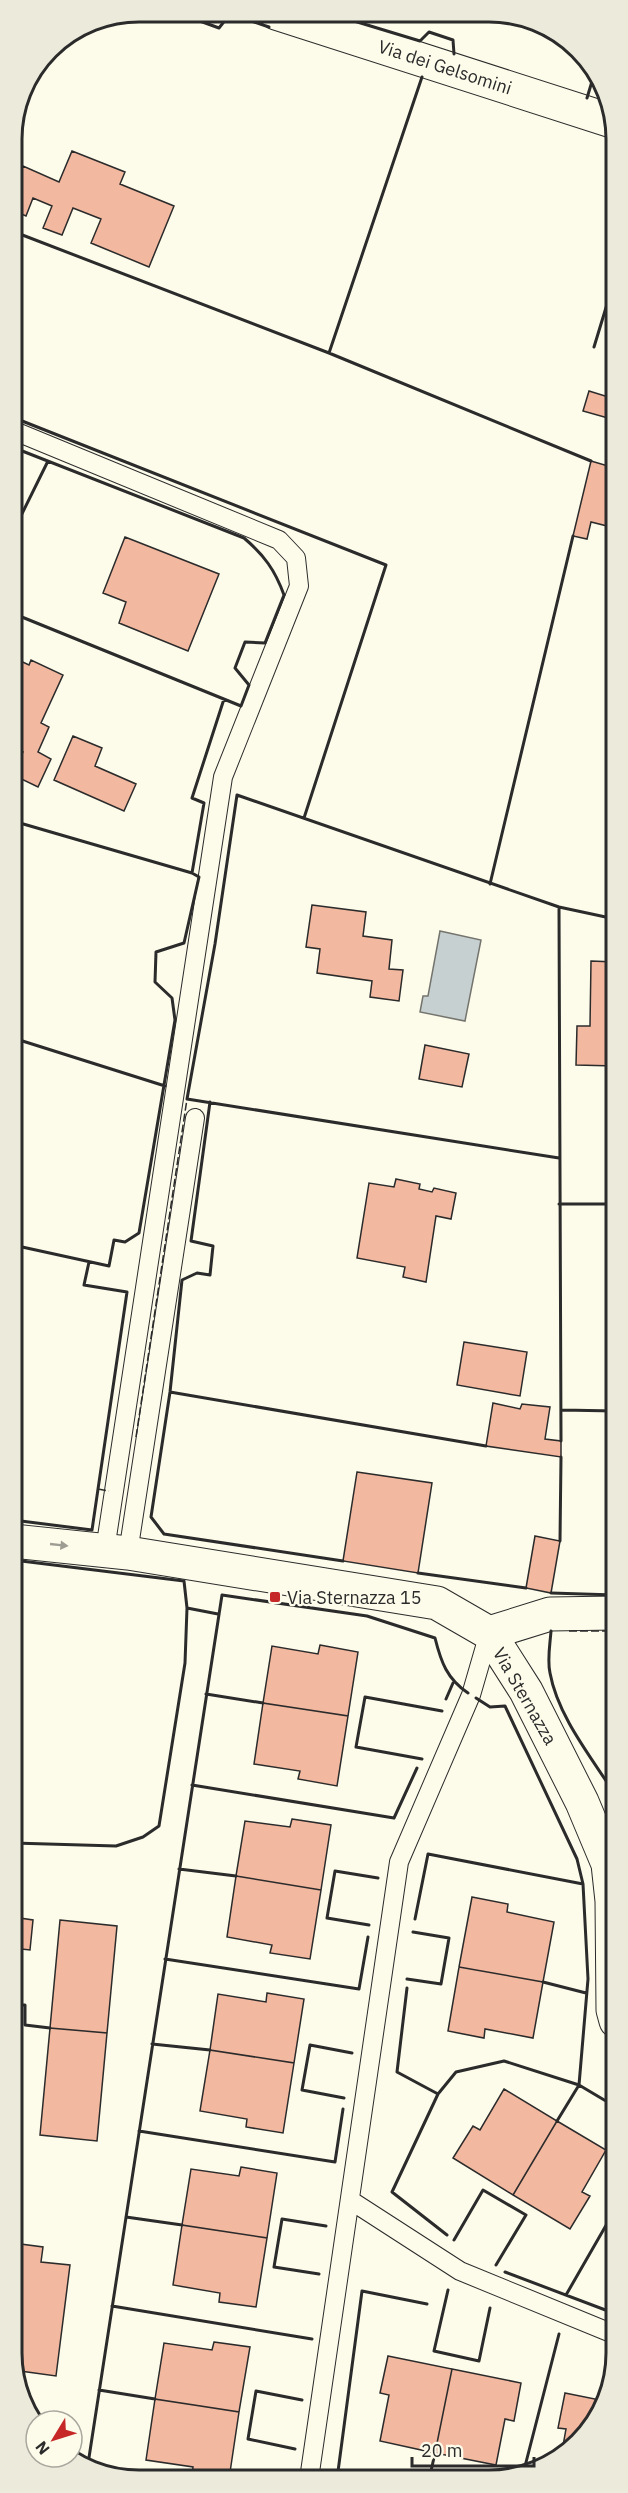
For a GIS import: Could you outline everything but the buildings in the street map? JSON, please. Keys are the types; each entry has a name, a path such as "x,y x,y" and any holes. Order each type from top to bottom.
{"street":[{"name":"Via dei Gelsomini","path":"306,23 604,118"},
{"name":"Via Sternazza","path":"22,1541 116,1552 437,1603 489,1633 526,1691 582,1802 605,1857"},
{"path":"489,1633 550,1614 605,1613"}],"lane":[{"path":"23,434 279,540 296,558 299,586 224,777 116,1552"},
{"path":"116,1552 195,1118"},
{"path":"310,2470 399,1862 471,1695 489,1633"},
{"path":"350,2200 460,2271 605,2330"}],"shaded area":[{"path":"440,931 481,940 465,1021 420,1012 423,996 428,996"}],"fence":[{"path":"136,1437 187,1099"},
{"path":"98,1489 109,1491"},
{"path":"569,1631 605,1631"}],"wall":[{"path":"359,22 420,41 429,32 453,40 454,54"},
{"path":"205,23 219,28 223,23"},
{"path":"256,23 269,27"},
{"path":"329,353 422,77"},
{"path":"587,98 591,84"},
{"path":"23,235 329,353 591,461"},
{"path":"594,347 606,308"},
{"path":"23,421 386,565 304,818"},
{"path":"23,451 244,538 268,564 284,595 265,643 245,642 235,668 249,685 241,706 23,617"},
{"path":"23,512 48,461"},
{"path":"490,884 573,536"},
{"path":"22,1247 109,1266 114,1240 125,1242 139,1233 175,1020 172,998 155,982 156,952 184,943 199,877 192,873 204,803 192,798 224,699"},
{"path":"559,1158 187,1099 215,944 237,795 559,907 606,917"},
{"path":"23,824 192,873"},
{"path":"559,907 561,1441"},
{"path":"23,1041 165,1086"},
{"path":"210,1102 191,1241 213,1246 210,1275 197,1273 182,1280 170,1392 151,1517 164,1534 343,1561"},
{"path":"559,1204 606,1204"},
{"path":"22,1521 92,1530 127,1292 84,1285 89,1262"},
{"path":"170,1392 486,1446"},
{"path":"562,1410 605,1411"},
{"path":"560,1541 561,1457"},
{"path":"22,1561 184,1581 187,1608 218,1614"},
{"path":"418,1573 526,1588"},
{"path":"551,1593 605,1595"},
{"path":"89,2458 222,1595 367,1616 435,1638 450,1676 468,1693"},
{"path":"22,1843 116,1846 143,1837 159,1826 185,1663 187,1608"},
{"path":"551,1631 549,1668 554,1689 577,1737 605,1780"},
{"path":"446,1699 453,1683"},
{"path":"206,1694 263,1703"},
{"path":"422,1759 356,1747 365,1697 442,1711"},
{"path":"476,1698 490,1707 505,1706 577,1859 583,1884 588,1979 579,2085 605,2101"},
{"path":"192,1785 394,1818 417,1768"},
{"path":"415,1919 428,1854 583,1884"},
{"path":"179,1869 236,1876"},
{"path":"369,1925 327,1918 335,1871 378,1878"},
{"path":"407,1979 441,1984 449,1938 413,1932"},
{"path":"165,1959 359,1989 368,1937"},
{"path":"543,1982 586,1993"},
{"path":"407,1988 397,2072 438,2094"},
{"path":"22,2005 25,2005 25,2025 50,2028"},
{"path":"152,2044 210,2050"},
{"path":"344,2098 302,2090 310,2045 352,2053"},
{"path":"447,2235 392,2192 438,2094 456,2072 504,2061 579,2085 557,2121"},
{"path":"139,2131 335,2162 343,2109"},
{"path":"454,2240 483,2190 526,2215 496,2265"},
{"path":"126,2217 182,2225"},
{"path":"319,2274 274,2267 282,2219 326,2226"},
{"path":"566,2295 605,2227"},
{"path":"505,2272 605,2310"},
{"path":"448,2290 434,2351 479,2361 490,2308"},
{"path":"338,2470 362,2291 427,2304"},
{"path":"112,2306 312,2339"},
{"path":"526,2464 559,2334"},
{"path":"99,2390 155,2399"},
{"path":"295,2449 248,2439 256,2391 302,2400"},
{"path":"431,2470 435,2453"}],"place":[{"name":"Via Sternazza 15","path":"275,1597"}]}
